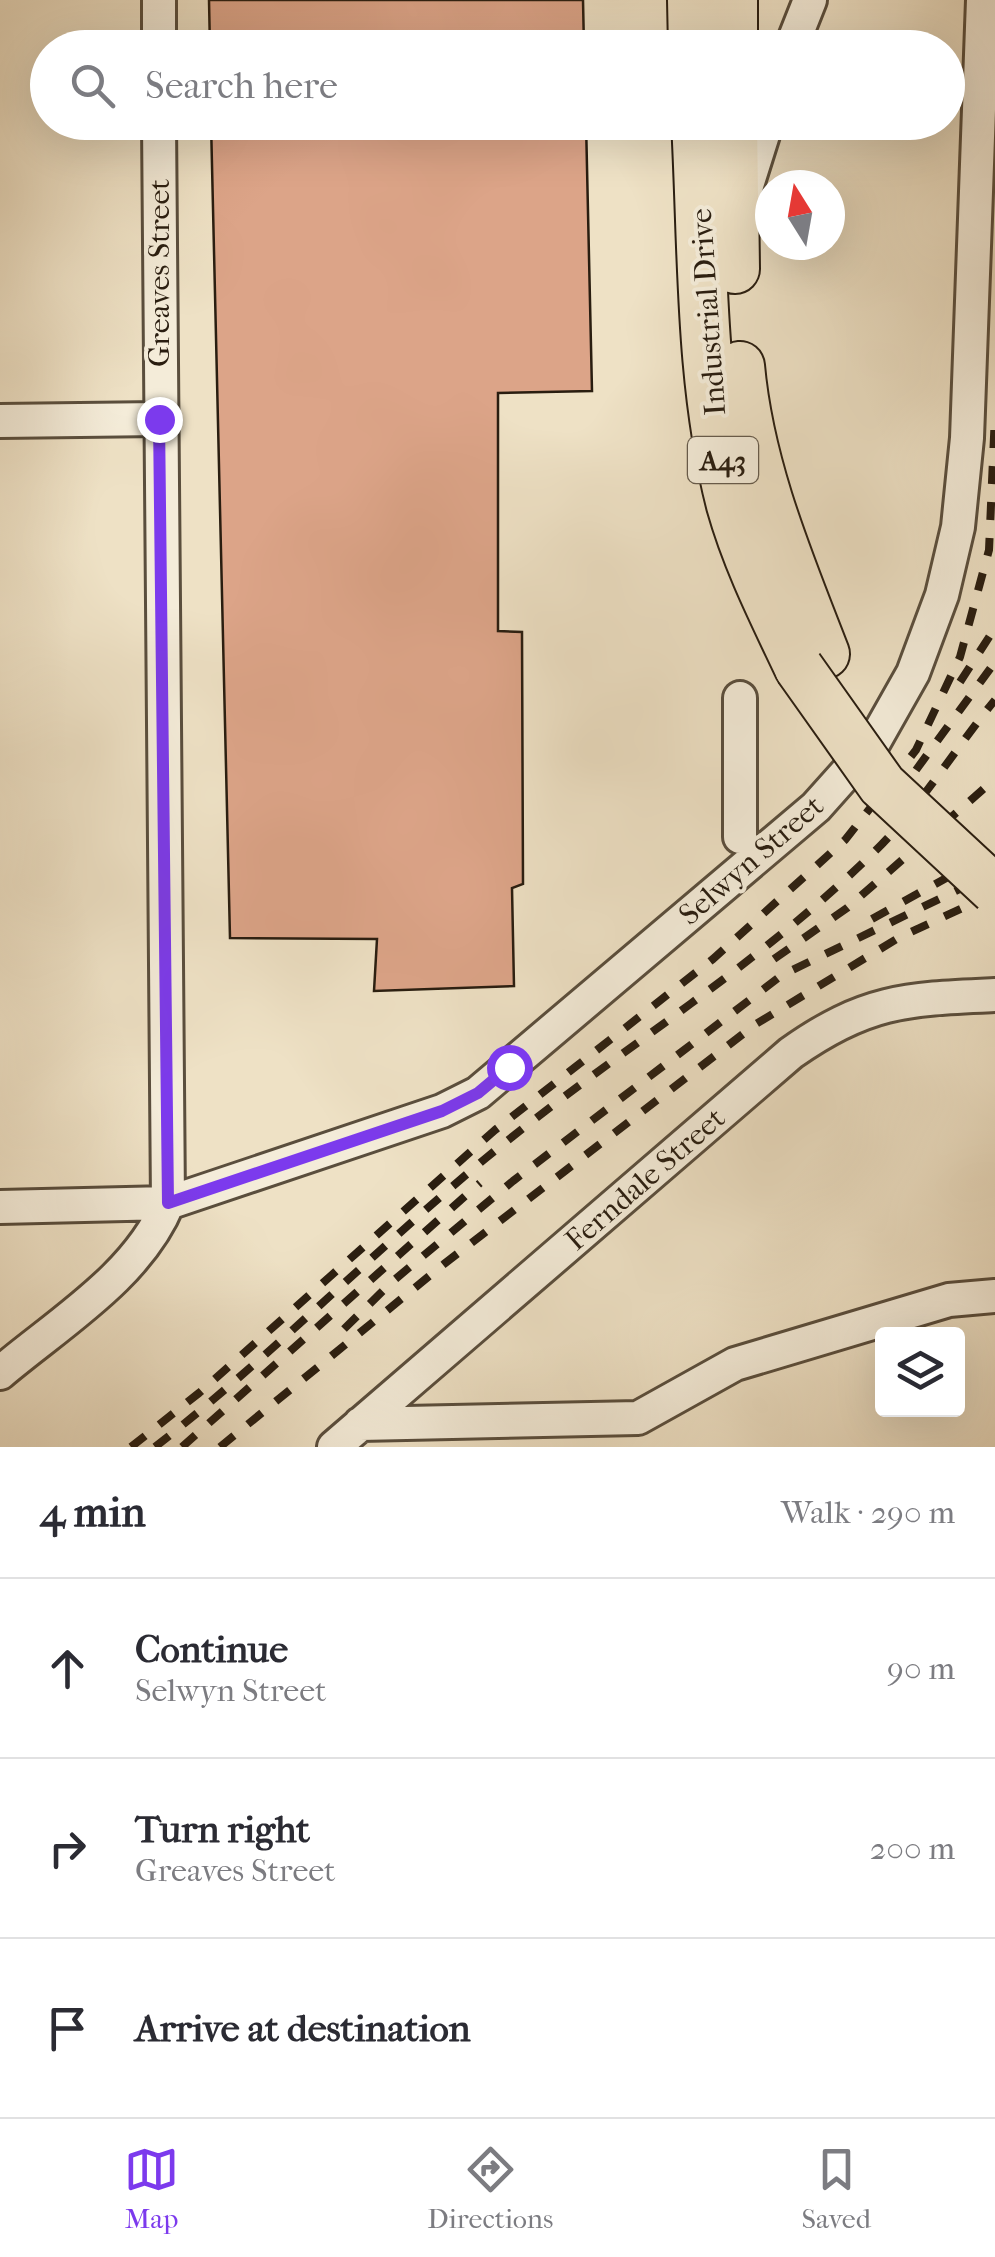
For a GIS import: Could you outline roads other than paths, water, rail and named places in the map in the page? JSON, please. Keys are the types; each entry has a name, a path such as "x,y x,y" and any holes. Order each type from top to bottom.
{"highway":[{"path":"692,0 693,30"},
{"path":"733,0 733,30"},
{"name":"Industrial Drive","path":"697,140 710,397 732,506 757,578 812,661 882,786 995,890"},
{"name":"Industrial Drive","path":"734,140 734,228 743,397 768,505 812,661 897,756 995,853"}],"street":[{"path":"158,0 158,30"},
{"path":"798,30 810,0"},
{"name":"Selwyn Street","path":"0,1207 168,1203 442,1111 478,1093 816,806 874,742 913,673 942,595 958,527 967,438 983,0"},
{"name":"Greaves Street","path":"159,140 168,1203"},
{"path":"734,228 761,140"},
{"path":"0,421 159,419"},
{"path":"740,698 740,838"},
{"name":"Ferndale Street","path":"334,1447 791,1053 836,1021 914,998 995,994"},
{"path":"0,1373 128,1265 157,1231 168,1203"},
{"path":"360,1424 638,1418 735,1364 949,1300 995,1296"}],"railway":[{"path":"131,1447 199,1393 495,1130 713,959 845,840 916,750 960,657 989,550 995,414"},
{"path":"960,682 995,628"},
{"path":"916,770 995,662"},
{"path":"155,1447 486,1158 827,896 905,818 995,700"},
{"path":"774,959 847,908 995,779"},
{"path":"872,919 995,851"},
{"path":"344,1329 393,1281 513,1181 782,975 995,872"},
{"path":"220,1447 444,1264 756,1024 900,937 995,893"},
{"path":"182,1447 480,1183"}]}
